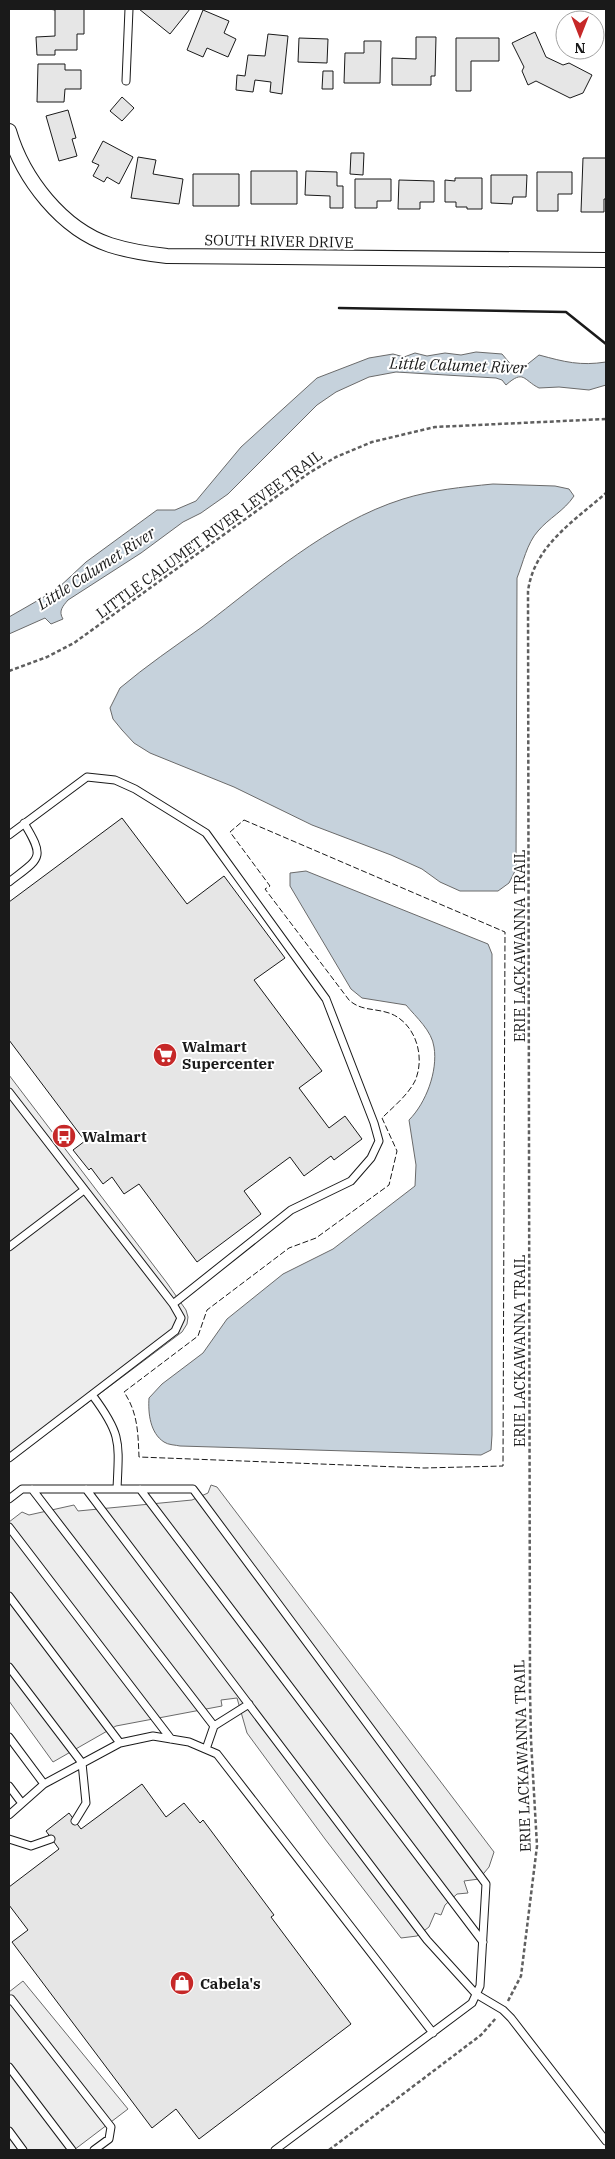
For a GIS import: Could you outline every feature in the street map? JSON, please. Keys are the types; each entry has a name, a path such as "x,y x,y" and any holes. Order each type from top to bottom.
{"street":[{"name":"SOUTH RIVER DRIVE","path":"9,131 16,154 32,179 67,220 109,245 135,252 167,256 606,260"}],"lane":[{"path":"126,81 130,9"},
{"path":"9,835 87,777 115,780 135,789 206,833 326,999 374,1123 379,1141 371,1158 351,1181 291,1210 173,1304"},
{"path":"9,882 35,861 38,853 37,844 24,823"},
{"path":"9,1092 173,1304 181,1318 175,1331 9,1458"},
{"path":"9,1247 84,1190"},
{"path":"92,1396 115,1429 118,1441 117,1489"},
{"path":"9,1499 22,1489 193,1489 486,1884 480,1986 472,2003 275,2150"},
{"path":"32,1489 214,1726"},
{"path":"86,1489 427,1940 476,1994 503,2010 606,2142"},
{"path":"140,1489 483,1942"},
{"path":"9,1527 171,1739"},
{"path":"9,1596 120,1743"},
{"path":"9,1667 82,1764 86,1803 75,1821"},
{"path":"206,1750 214,1726 249,1704"},
{"path":"9,1815 21,1802 44,1784 120,1743 154,1736 189,1742 217,1754 433,2033"},
{"path":"9,1737 44,1784"},
{"path":"9,1786 21,1802"},
{"path":"9,1839 31,1846 52,1838"},
{"path":"9,2001 11,1999 110,2126 109,2139 94,2150"},
{"path":"9,2067 72,2150"},
{"path":"9,2132 23,2150"}],"path":[{"name":"LITTLE CALUMET RIVER LEVEE TRAIL","path":"9,671 47,657 81,639 309,473 336,457 372,442 436,427 606,419"},
{"name":"ERIE LACKAWANNA TRAIL","path":"329,2150 481,2035 503,2010 516,1989 520,1976 537,1846 530,1710 528,591 532,572 540,554 564,529 606,493"}],"shaded area":[{"path":"9,1075 167,1283 186,1310 188,1317 187,1324 182,1332 9,1462"},
{"path":"211,1485 217,1487 494,1852 489,1867 479,1879 464,1881 468,1893 457,1894 445,1905 441,1915 435,1913 429,1927 417,1936 401,1938 325,1839 247,1733 237,1698 221,1700 222,1706 116,1726 53,1762 9,1701 9,1522 22,1512 29,1515 74,1505 78,1511 192,1500 208,1493"},
{"path":"23,1981 128,2109 74,2150 9,2150 9,1992"}],"water":[{"name":"Little Calumet River","path":"476,352 502,354 513,367 524,367 539,355 572,363 606,362 606,385 589,390 559,387 539,388 520,377 506,385 502,380 496,378 396,372 369,377 336,392 317,405 228,494 201,513 183,522 141,553 68,600 61,611 63,619 51,624 45,618 9,634 9,617 56,590 86,562 157,510 175,510 196,501 241,447 317,378 369,358 393,354 404,357 415,353 427,356 445,353 461,355"},
{"path":"493,484 555,486 569,489 574,496 534,536 517,578 516,869 509,883 498,891 460,891 440,882 422,869 391,855 312,825 234,787 150,753 134,743 113,719 110,708 120,688 297,554 322,538 375,509 403,499 436,491"},
{"path":"306,871 488,944 492,954 492,1435 491,1450 481,1455 180,1446 164,1442 159,1438 151,1422 149,1398 162,1384 203,1353 227,1319 283,1274 333,1249 415,1186 416,1165 409,1120 421,1105 429,1086 435,1056 433,1041 423,1024 406,1005 362,998 351,989 290,886 290,873"}],"building":[{"path":"49,9 84,9 84,34 77,34 77,50 55,50 55,55 37,55 36,37 55,36 55,10"},
{"path":"139,9 190,9 170,34"},
{"path":"203,10 229,21 224,33 236,39 228,57 207,48 203,57 187,50"},
{"path":"535,32 546,57 563,65 569,63 592,75 583,93 570,98 536,81 528,85 522,71 524,67 512,43"},
{"path":"268,34 288,36 282,94 270,92 271,82 255,80 253,92 236,90 237,75 245,76 248,55 265,56"},
{"path":"416,37 436,37 435,76 431,76 431,85 392,85 392,58 416,59"},
{"path":"299,38 328,39 327,63 298,62"},
{"path":"456,38 499,38 499,61 471,61 471,91 456,91"},
{"path":"364,41 381,41 380,83 344,83 345,53 364,53"},
{"path":"38,64 65,64 65,70 81,70 81,89 65,89 64,102 37,102"},
{"path":"323,71 333,71 333,89 322,89"},
{"path":"122,97 134,108 122,121 110,111"},
{"path":"68,110 76,138 72,139 77,156 59,161 46,116"},
{"path":"103,141 133,157 119,184 107,177 104,182 93,176 99,165 92,162"},
{"path":"351,153 364,153 363,175 350,174"},
{"path":"138,157 156,160 153,174 183,179 179,204 131,198"},
{"path":"583,158 606,158 606,199 604,199 604,212 581,212"},
{"path":"251,171 297,171 297,204 251,204"},
{"path":"306,171 337,172 337,186 343,186 343,208 330,208 330,196 305,195"},
{"path":"537,172 572,172 572,194 558,194 558,211 537,211"},
{"path":"193,174 239,174 239,206 193,206"},
{"path":"491,175 527,175 526,197 513,197 512,204 491,203"},
{"path":"455,178 482,178 482,209 456,207 456,202 445,202 445,180 455,181"},
{"path":"355,179 391,179 391,201 377,201 377,208 355,208"},
{"path":"399,180 434,181 434,202 420,202 420,209 398,209"},
{"name":"Walmart Supercenter","path":"122,818 187,904 224,876 285,958 254,980 322,1071 299,1088 329,1128 345,1116 362,1139 334,1160 331,1156 304,1176 290,1157 244,1191 261,1214 197,1262 139,1184 124,1194 112,1177 103,1184 91,1168 89,1170 73,1150 85,1141 9,1040 9,902"},
{"name":"Cabela's","path":"142,1784 166,1817 184,1803 200,1823 203,1820 274,1915 271,1917 351,2024 199,2139 176,2109 152,2128 12,1942 28,1930 9,1905 9,1887 59,1849 46,1831 69,1813 81,1829"}],"fence":[{"path":"244,820 505,932 503,1466 424,1468 139,1457 135,1415 124,1392 198,1336 207,1310 289,1248 316,1238 389,1185 397,1151 382,1118 408,1091 415,1081 418,1071 419,1061 416,1041 406,1024 398,1017 389,1013 363,1008 349,1000 265,889 270,886 230,832 244,820"}],"wall":[{"path":"339,308 566,312 606,344"}],"place":[{"name":"Walmart Supercenter","path":"165,1055"},
{"name":"Walmart","path":"64,1136"},
{"name":"Cabela's","path":"182,1983"}]}
